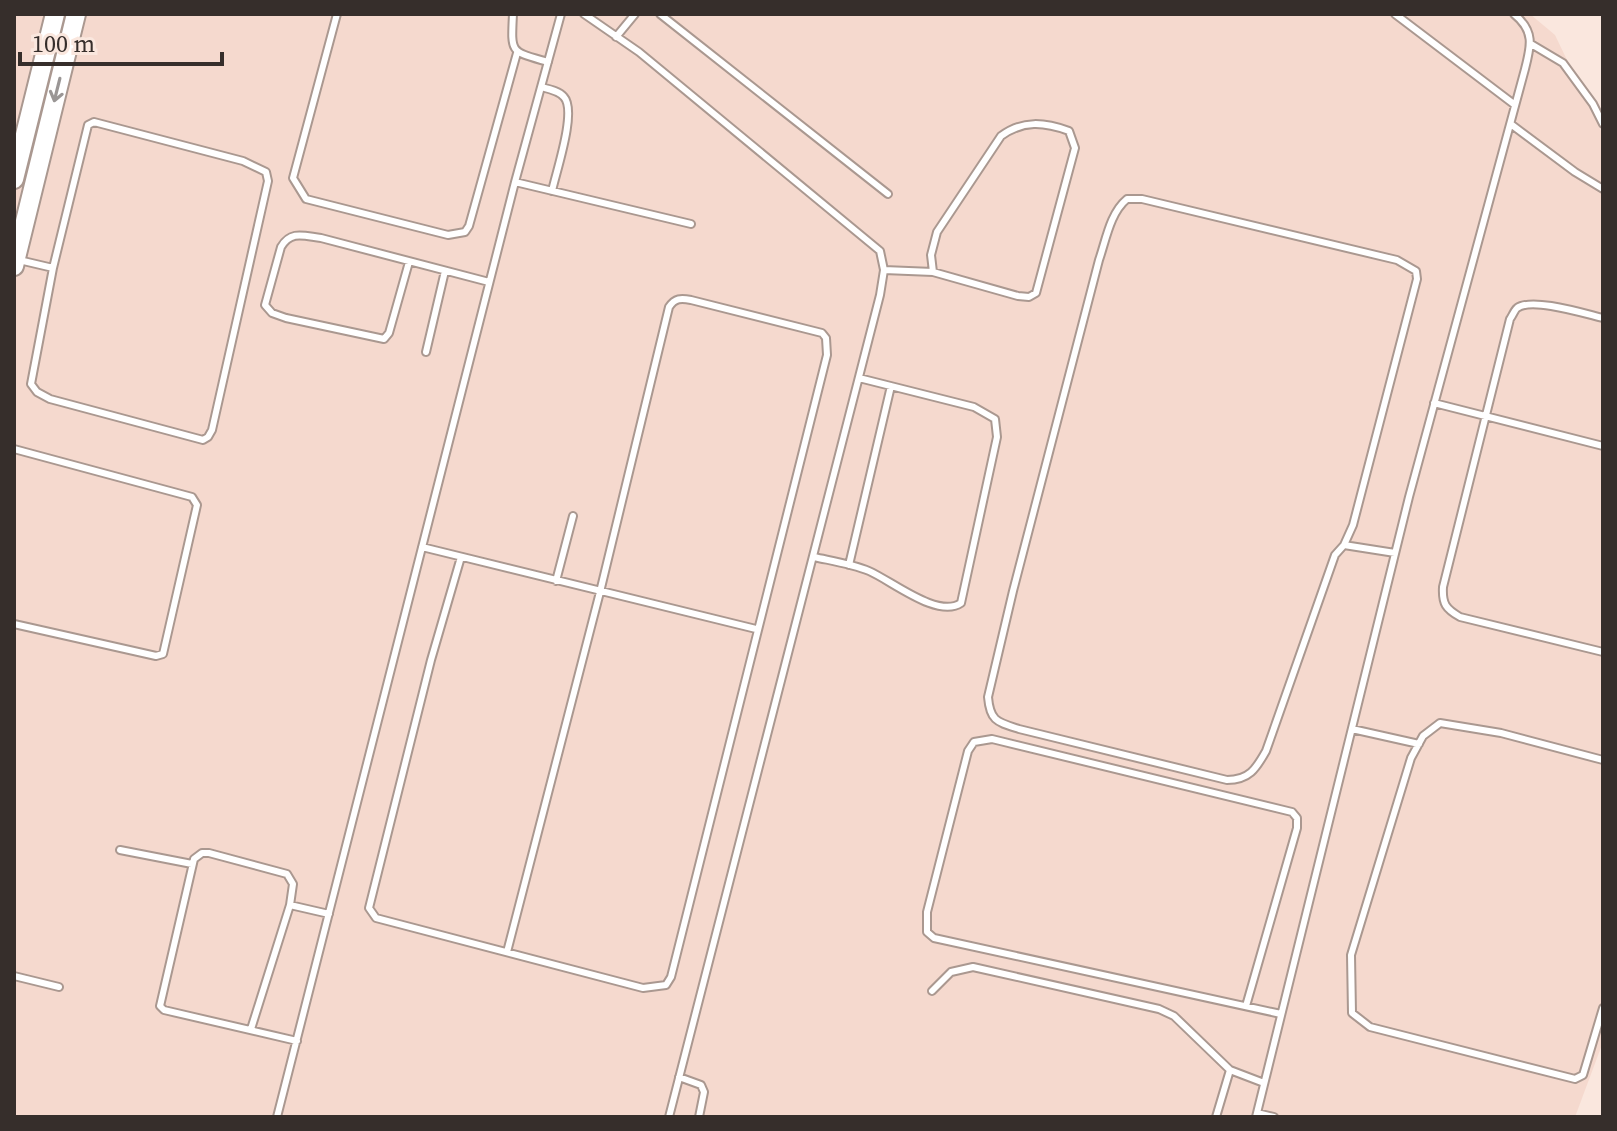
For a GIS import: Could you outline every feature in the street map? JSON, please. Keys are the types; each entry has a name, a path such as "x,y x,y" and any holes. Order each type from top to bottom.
{"street":[{"path":"14,179 55,14"},
{"path":"15,262 76,14"}],"lane":[{"path":"337,14 293,178 297,189 306,199 448,235 465,232 469,226 517,53"},
{"path":"513,14 513,48 517,53 548,62"},
{"path":"277,1117 489,282 561,14"},
{"path":"584,14 880,251 884,270 814,557 669,1117"},
{"path":"616,37 635,14"},
{"path":"660,14 888,194"},
{"path":"1395,14 1515,105"},
{"path":"1274,1117 1256,1115 1395,553 1512,125 1531,44 1530,31 1514,14"},
{"path":"1531,44 1563,63 1593,104 1603,124"},
{"path":"541,87 566,98 570,112 552,191"},
{"path":"94,122 257,166 266,172 268,181 212,430 203,440 50,399 37,392 31,384 31,375 53,268 88,125 94,122"},
{"path":"884,270 933,272 1018,296 1029,297 1036,293 1075,148 1069,131 1027,123 1014,126 1001,136 937,232 931,255 933,272"},
{"path":"1512,125 1603,189"},
{"path":"515,182 691,224"},
{"path":"1127,199 1142,199 1252,223 1397,260 1416,271 1417,279 1398,357 1353,525 1344,545 1335,555 1266,751 1257,767 1240,780 1227,780 1019,729 993,718 988,697 1013,591 1099,260 1119,206 1127,199"},
{"path":"409,262 389,333 384,339 286,318 272,313 265,305 281,247 286,238 294,234 321,238 489,282"},
{"path":"15,262 53,268"},
{"path":"426,352 445,271"},
{"path":"461,557 431,660 369,908 376,918 643,988 666,985 675,963 756,629 827,355 826,338 822,333 682,298 673,301 669,307 600,592 507,952"},
{"path":"1603,318 1528,304 1517,308 1510,319 1443,587 1447,609 1460,617 1603,652"},
{"path":"814,557 866,569 936,605 956,607 961,603 997,437 995,419 974,407 859,378"},
{"path":"849,565 891,386"},
{"path":"1434,403 1603,446"},
{"path":"14,461 15,450 192,497 197,505 163,654 156,656 14,624"},
{"path":"556,581 573,516"},
{"path":"1344,545 1395,553"},
{"path":"422,547 756,629"},
{"path":"1603,760 1501,733 1440,723 1423,736 1411,758 1351,955 1352,1013 1370,1027 1575,1079 1583,1075 1603,1008"},
{"path":"1352,729 1419,744"},
{"path":"1246,1006 1297,828 1297,818 1292,812 992,739 974,742 968,751 927,912 927,932 934,938 1281,1014"},
{"path":"120,850 192,864"},
{"path":"251,1029 290,905 293,884 287,874 209,853 198,854 192,864 160,1006 164,1010 297,1041"},
{"path":"290,905 329,914"},
{"path":"932,991 951,972 973,967 1159,1009 1174,1016 1230,1070 1264,1083"},
{"path":"14,976 59,987"},
{"path":"1216,1117 1230,1070"},
{"path":"679,1077 701,1085 704,1092 699,1117"}],"shaded area":[{"path":"14,14 1530,14 1555,35 1603,135 1603,1042 1575,1117 14,1117"}]}
